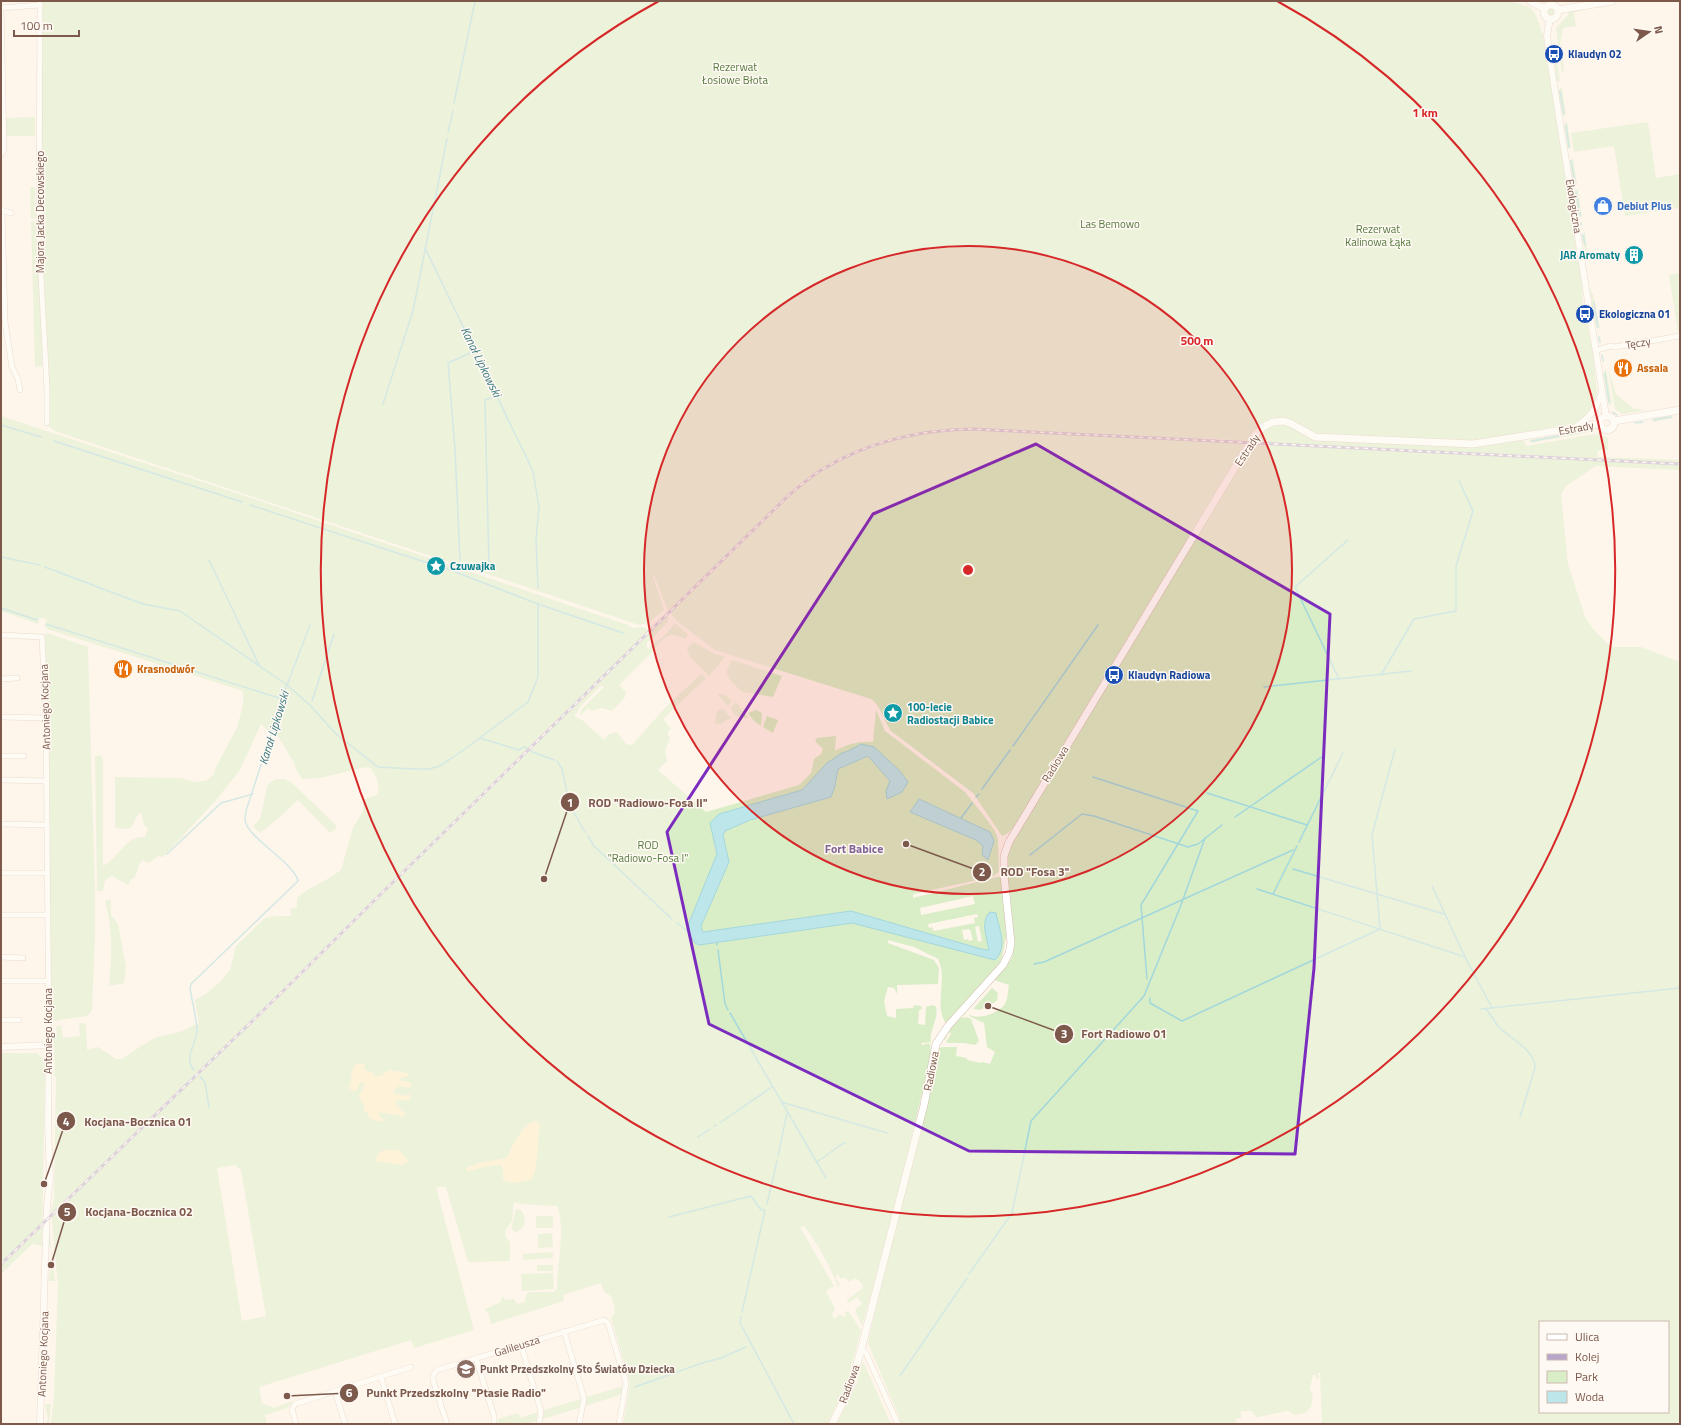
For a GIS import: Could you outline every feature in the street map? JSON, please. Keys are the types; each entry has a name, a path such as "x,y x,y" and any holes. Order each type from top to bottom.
{"main road":[{"path":"1530,1 1555,6 1558,10"},
{"path":"1558,10 1612,1"},
{"path":"1549,5 1545,16 1550,19 1556,17 1558,10"},
{"path":"1614,422 1680,410"},
{"path":"1606,416 1612,417 1614,422 1613,427 1609,430 1603,429 1600,424 1601,420 1606,416"},
{"name":"Estrady","path":"1090,706 1250,442 1263,427 1273,422 1284,421 1315,437 1473,444 1600,424"},
{"name":"Radiowa","path":"832,1424 850,1388 861,1350 924,1105 936,1044 948,1026 1003,965 1008,956 1011,943 1004,875 1004,861 1007,848 1019,823 1090,706"}],"street":[{"path":"2,155 4,150 1,8 40,3"},
{"name":"Majora Jacka Decowskiego","path":"40,3 39,237 47,389 47,423"},
{"name":"Ekologiczna","path":"1550,19 1547,35 1549,53 1597,350 1606,416"},
{"path":"11,213 2,211 2,261 5,325 12,367 18,379 20,390"},
{"name":"Tęczy","path":"1597,350 1611,346 1615,347 1680,336"},
{"path":"1574,428 1592,414 1597,406 1602,390"},
{"name":"Antoniego Kocjana","path":"1,635 42,637 47,781 46,874 49,1047 48,1124 50,1179 47,1205 40,1424"},
{"path":"1,679 17,678"},
{"path":"1,718 46,718"},
{"path":"1,756 24,756"},
{"path":"1,780 47,781"},
{"path":"1,824 47,825"},
{"path":"1,873 46,874"},
{"path":"1,915 47,915"},
{"path":"1,957 23,958"},
{"path":"1,981 48,981"},
{"path":"1,1020 19,1020"},
{"path":"2,1047 12,1049 49,1047"},
{"name":"Galileusza","path":"447,1424 433,1380 435,1372 600,1320 607,1320 625,1378 625,1389 619,1424"},
{"path":"564,1331 584,1398 579,1424"},
{"path":"521,1344 541,1411 539,1424"},
{"path":"861,1350 866,1353 898,1424"},
{"path":"476,1358 494,1416 494,1424"},
{"path":"296,1424 292,1406 299,1402 412,1367"},
{"path":"381,1377 395,1424"},
{"path":"335,1391 345,1424"}],"highlighted area":[{"path":"1036,444 1330,614 1314,968 1295,1154 969,1151 709,1024 667,832 873,514"}],"green space":[{"name":"Las Bemowo","path":"42,1 1507,1 1517,3 1529,7 1535,13 1543,35 1582,285 1583,305 1593,352 1597,393 1595,403 1585,418 1576,423 1472,442 1315,434 1287,419 1251,435 1247,441 1206,438 1206,442 1245,443 1056,757 1052,760 1051,766 1014,827 1002,836 973,793 891,731 880,710 871,699 715,650 678,622 670,613 694,589 694,586 668,611 654,575 653,576 664,610 648,623 639,625 463,566 462,562 458,565 55,431 47,425 42,167"},
{"path":"1551,8 1556,13 1551,18 1546,13"},
{"path":"1578,9 1584,10 1574,12 1576,26 1563,28 1560,44 1564,69 1562,74 1556,28 1569,14 1568,12"},
{"path":"1556,51 1560,82 1556,80"},
{"path":"1562,87 1566,116 1562,114 1558,91"},
{"path":"35,117 35,136 6,136 6,118"},
{"path":"1567,121 1571,148 1568,149 1564,125"},
{"path":"1648,122 1656,178 1680,174 1680,208 1625,216 1614,146 1574,152 1571,133"},
{"path":"1573,158 1577,184 1573,183 1570,161"},
{"path":"30,187 35,187 36,219 31,218"},
{"path":"1578,189 1582,217 1578,215 1574,192"},
{"path":"31,221 37,222 42,350 42,366 35,367"},
{"path":"1585,232 1588,256 1581,236"},
{"path":"1680,273 1680,332 1678,332 1669,275"},
{"path":"1590,290 1593,294 1600,329 1596,327"},
{"path":"1608,368 1616,394 1634,409 1647,410 1622,414 1615,409"},
{"path":"1606,369 1612,403 1609,406 1603,374"},
{"name":"ROD \"Radiowo-Fosa I\"","path":"1,416 242,495 628,625 632,628 642,627 649,630 642,636 643,639 667,616 669,618 667,623 646,644 648,649 666,634 675,623 688,635 685,639 675,635 670,635 660,641 651,653 619,685 626,692 625,697 612,711 601,708 592,711 588,708 581,715 580,714 583,708 604,687 601,685 581,706 576,714 575,713 575,717 582,720 604,740 609,734 617,732 626,744 632,745 664,709 701,674 706,678 663,719 671,729 668,731 670,738 665,751 667,761 658,770 706,812 799,785 811,773 814,759 821,754 823,749 815,741 817,738 836,736 835,751 844,746 863,742 873,742 876,710 885,731 965,792 995,831 998,839 999,871 992,876 983,875 982,879 913,894 913,898 1001,876 1007,932 1001,962 948,1023 945,1022 942,1015 942,975 938,959 914,947 888,940 888,943 934,960 939,968 938,984 897,985 897,994 894,988 888,987 884,1001 887,1016 896,1018 896,1009 913,1008 914,1005 921,1006 922,1009 919,1010 918,1024 925,1025 926,1007 933,1005 936,1007 937,1012 931,1033 931,1042 921,1043 922,1045 930,1043 931,1055 893,1215 862,1326 855,1310 862,1304 858,1297 848,1303 847,1300 863,1288 862,1284 856,1278 848,1282 845,1277 841,1279 837,1273 836,1279 840,1284 838,1287 828,1264 817,1245 807,1230 803,1226 800,1227 834,1286 826,1291 835,1309 832,1314 834,1319 839,1315 846,1317 845,1312 848,1311 861,1330 846,1386 827,1424 623,1424 630,1383 611,1318 615,1313 614,1304 611,1296 604,1292 601,1283 563,1295 564,1301 491,1324 489,1315 485,1309 501,1302 501,1298 504,1297 505,1300 514,1299 517,1304 525,1302 526,1295 530,1292 554,1292 557,1289 561,1225 557,1206 521,1204 514,1202 512,1221 506,1229 505,1235 510,1243 510,1261 468,1262 446,1187 436,1187 474,1330 414,1348 411,1340 259,1387 262,1403 274,1408 293,1401 287,1408 265,1415 267,1424 51,1424 54,1395 58,1285 51,1212 54,1198 56,1077 54,1076 54,1033 57,1033 56,1027 61,1025 63,1038 80,1036 79,1023 84,1023 86,1026 87,1050 98,1047 116,1059 122,1059 157,1037 180,1032 199,1023 195,1000 206,994 220,982 230,970 236,946 265,918 291,916 290,909 297,907 297,898 341,870 353,828 363,811 363,800 377,795 378,785 371,769 373,769 366,767 320,778 302,779 276,733 267,730 261,724 240,770 216,800 163,857 158,856 149,863 143,860 134,879 131,879 128,885 112,876 105,880 103,891 97,891 95,757 100,755 103,759 103,866 109,863 132,840 145,837 148,828 144,825 141,812 137,816 131,828 121,829 115,827 115,777 180,778 194,782 206,781 213,775 237,728 243,705 243,691 47,629 45,626 47,620 43,618 39,618 38,624 1,611","holes":["861,744 902,792 886,791 890,781 869,756 838,769 835,786 830,797 750,820 724,831 723,835 729,862 701,926 703,932 851,911 981,949 989,950 985,930 996,913 1002,944 999,955 995,960 852,923 700,945 686,930 717,854 710,823 719,814 803,790 827,763 842,753","919,799 990,832 988,860 982,855 983,846 976,840 911,812","973,896 975,904 921,915 920,908","977,914 978,917 974,918 975,923 934,931 932,927 929,928 928,924","979,926 982,941 978,942 975,927","970,929 973,940 964,940 962,930","235,1165 241,1170 266,1316 242,1321 217,1168"]},
{"path":"1671,416 1674,418 1652,422 1654,418"},
{"path":"1286,425 1306,435 1477,447 1524,440 1526,446 1595,434 1608,438 1608,450 1598,450 1597,457 1680,460 1680,470 1596,466 1566,486 1561,495 1568,564 1585,617 1593,629 1611,647 1641,647 1680,662 1680,1424 1322,1424 1320,1373 1318,1373 1319,1379 1316,1379 1316,1375 1313,1375 1310,1388 1313,1396 1311,1407 1305,1413 1294,1415 1289,1411 1256,1417 1252,1411 1241,1411 1241,1418 1235,1419 1236,1424 902,1424 868,1343 892,1237 895,1235 896,1231 895,1227 938,1049 942,1047 957,1047 956,1056 967,1058 967,1060 990,1064 995,1052 987,1047 984,1023 969,1016 978,1017 994,1013 1005,1004 1007,1000 1009,985 994,980 1012,958 1014,946 1007,876 1008,868 1006,865 1013,840 1025,815 1055,768 1060,767 1060,763 1255,440 1266,429 1273,426"},
{"path":"1592,430 1589,432 1531,443 1529,441 1531,439"},
{"path":"47,633 88,647 95,892 92,1011 86,1016 55,1021 51,1020 48,719 45,635"},
{"path":"693,642 715,654 725,657 709,676 691,658 687,649"},
{"path":"732,660 782,676 773,697 742,692 731,681 726,672"},
{"path":"718,695 725,695 732,701 728,706"},
{"path":"736,702 748,718 736,716 730,708"},
{"path":"721,709 724,710 731,718 720,724 715,724 717,711"},
{"path":"756,710 762,713 761,726 754,721 748,713"},
{"path":"767,716 778,720 773,733 763,727"},
{"path":"276,779 285,779 292,783 335,824 337,828 330,833 298,800 260,833 253,826 260,819 268,784"},
{"path":"111,899 111,915 118,924 126,967 124,983 109,986 111,944 108,912 105,901"},
{"path":"992,988 998,993 997,1001 980,1010 974,1009 974,1008"},
{"path":"964,1013 966,1013 960,1018 966,1017 971,1019 979,1041 975,1045 946,1042 951,1034 949,1032 945,1040 943,1038"},
{"path":"1,1053 37,1053 45,1060 45,1070 42,1246 32,1244 1,1274"},
{"path":"516,1209 521,1210 525,1219 524,1225 517,1232 513,1231 512,1226"},
{"path":"536,1216 553,1216 553,1228 536,1228"},
{"path":"49,1227 55,1281 48,1281 52,1263 51,1248 48,1239"},
{"path":"552,1233 553,1247 538,1248 538,1234"},
{"path":"553,1252 553,1258 523,1260 523,1254"},
{"path":"537,1265 553,1265 553,1271 537,1271"},
{"path":"553,1273 554,1289 522,1291 521,1274"},
{"path":"863,1361 891,1424 837,1424 857,1383"},
{"path":"623,1386 622,1394 586,1406 587,1397"},
{"path":"581,1399 579,1408 543,1419 544,1410"},
{"path":"45,1404 51,1404 49,1424 46,1424 48,1419"},
{"path":"538,1412 536,1421 528,1424 497,1424 498,1419 518,1413 520,1418"}],"sand":[{"path":"358,1063 365,1064 364,1068 366,1071 372,1072 374,1076 380,1076 389,1070 407,1073 410,1076 400,1078 400,1080 411,1083 411,1088 399,1086 393,1091 395,1095 398,1094 406,1096 410,1094 411,1097 409,1100 397,1100 396,1105 404,1112 405,1117 380,1112 379,1116 385,1120 378,1122 369,1118 368,1114 364,1110 364,1105 358,1096 363,1090 364,1082 360,1083 356,1092 348,1088 350,1086 352,1070"},
{"path":"534,1121 539,1123 540,1126 536,1168 531,1179 515,1183 507,1182 503,1179 503,1169 501,1165 484,1167 467,1172 466,1168 479,1163 507,1158 521,1132"},
{"path":"384,1150 398,1150 405,1156 408,1162 401,1165 374,1161 379,1153"}],"water":[{"path":"861,744 874,747 899,770 908,782 902,792 887,799 886,791 890,781 868,756 838,769 835,786 831,797 750,820 725,831 723,835 729,862 701,926 703,932 851,911 981,949 989,950 985,920 990,912 996,913 1002,938 1001,949 995,960 852,923 699,945 695,943 686,930 717,854 710,823 719,814 802,790 827,763 842,753"},
{"path":"919,799 990,832 994,841 988,860 982,855 983,846 976,840 910,812"}],"waterway":[{"name":"Kanał Lipkowski","path":"454,103 475,1"},
{"path":"1560,91 1564,114"},
{"name":"Kanał Lipkowski","path":"448,132 453,111"},
{"path":"1566,125 1569,147"},
{"path":"383,404 413,311 447,139"},
{"path":"1571,161 1575,182"},
{"path":"1576,192 1580,216"},
{"path":"1583,235 1585,244"},
{"name":"Kanał Lipkowski","path":"425,248 533,471 539,507 536,539 538,588"},
{"path":"1594,302 1598,327"},
{"path":"1599,337 1600,342"},
{"path":"460,560 455,449 448,363 475,351"},
{"path":"1602,355 1603,361"},
{"path":"1605,373 1609,402"},
{"path":"489,567 485,400 496,396"},
{"path":"1613,412 1617,415"},
{"path":"1654,420 1671,417"},
{"path":"1635,423 1643,422"},
{"path":"1,425 41,437"},
{"path":"1532,441 1576,433"},
{"path":"54,441 242,502"},
{"path":"1381,675 1414,619 1456,611 1456,566 1473,511 1459,481"},
{"path":"250,505 434,565"},
{"path":"1339,679 1295,587 1348,540"},
{"path":"1,557 40,565"},
{"path":"209,560 259,665"},
{"name":"Kanał Lipkowski","path":"45,567 143,604 180,611 287,685 311,706 336,734 378,767 429,769 440,766 528,702 538,677 538,603"},
{"path":"445,568 538,604 623,633"},
{"path":"1,608 37,620"},
{"path":"46,624 282,699"},
{"name":"Kanał Lipkowski","path":"194,1070 191,1065 190,1055 197,1029 190,988 191,984 298,881 295,874 288,866 248,827 245,819 246,811 287,685 310,625"},
{"path":"1013,746 1098,625"},
{"path":"312,701 334,634"},
{"path":"1264,687 1411,671"},
{"path":"480,738 519,750 524,747 527,748"},
{"path":"1150,998 1150,1003 1182,1021 1380,929 1372,835 1395,749"},
{"path":"982,789 1010,750"},
{"path":"530,751 554,760"},
{"path":"1299,842 1343,753"},
{"path":"1235,817 1323,756"},
{"path":"557,761 562,769 570,806 585,832"},
{"path":"1093,777 1198,811 1141,905 1147,979"},
{"path":"1207,793 1307,825"},
{"path":"167,854 221,803 253,794"},
{"path":"976,797 979,794"},
{"path":"961,818 972,803"},
{"path":"1030,855 1082,814 1094,816 1188,847 1198,844 1222,825"},
{"path":"588,836 594,846 672,919"},
{"path":"969,1274 1012,1213 1031,1121 1144,996 1181,905 1205,838"},
{"path":"1273,894 1297,846"},
{"path":"1034,964 1044,962 1293,850"},
{"path":"1293,869 1444,914"},
{"path":"1432,886 1465,957 1492,1008"},
{"path":"1257,889 1465,957"},
{"path":"677,923 686,930"},
{"path":"718,950 725,1004 728,1010"},
{"path":"1481,1009 1680,988"},
{"path":"1486,1009 1499,1027 1527,1050 1534,1062 1535,1068 1520,1117"},
{"path":"730,1013 826,1178"},
{"name":"Kanał Lipkowski","path":"200,1077 205,1082 209,1108"},
{"path":"721,1122 772,1087"},
{"path":"781,1102 887,1133"},
{"path":"778,1156 787,1113"},
{"path":"698,1137 710,1129"},
{"path":"817,1162 845,1143"},
{"path":"767,1204 777,1161"},
{"path":"669,1217 751,1196 761,1210 765,1210 742,1312"},
{"path":"900,1376 967,1278"},
{"path":"741,1317 740,1323 794,1424"},
{"path":"635,1387 702,1363 721,1358 746,1347"}],"railway":[{"path":"1,1264 276,998 789,495 814,475 840,459 876,444 895,439 933,432 972,429 1680,464"}],"place":[{"name":"Klaudyn 02","path":"1554,54"},
{"name":"Debiut Plus","path":"1603,206"},
{"name":"JAR Aromaty","path":"1634,255"},
{"name":"Ekologiczna 01","path":"1585,314"},
{"name":"Assala","path":"1623,368"},
{"name":"Czuwajka","path":"436,566"},
{"name":"Krasnodwór","path":"123,669"},
{"name":"Klaudyn Radiowa","path":"1114,675"},
{"name":"100-lecie Radiostacji Babice","path":"893,713"},
{"name":"ROD \"Fosa 3\"","path":"906,844"},
{"name":"ROD \"Radiowo-Fosa II\"","path":"544,879"},
{"name":"Fort Radiowo 01","path":"988,1006"},
{"name":"Kocjana-Bocznica 01","path":"44,1184"},
{"name":"Kocjana-Bocznica 02","path":"51,1265"},
{"name":"Punkt Przedszkolny Sto Światów Dziecka","path":"466,1369"},
{"name":"Punkt Przedszkolny \"Ptasie Radio\"","path":"287,1396"}],"district":[{"name":"Fort Babice","path":"854,849"}],"park label":[{"name":"Rezerwat Łosiowe Błota","path":"735,73"},
{"name":"Rezerwat Kalinowa Łąka","path":"1378,235"}]}
